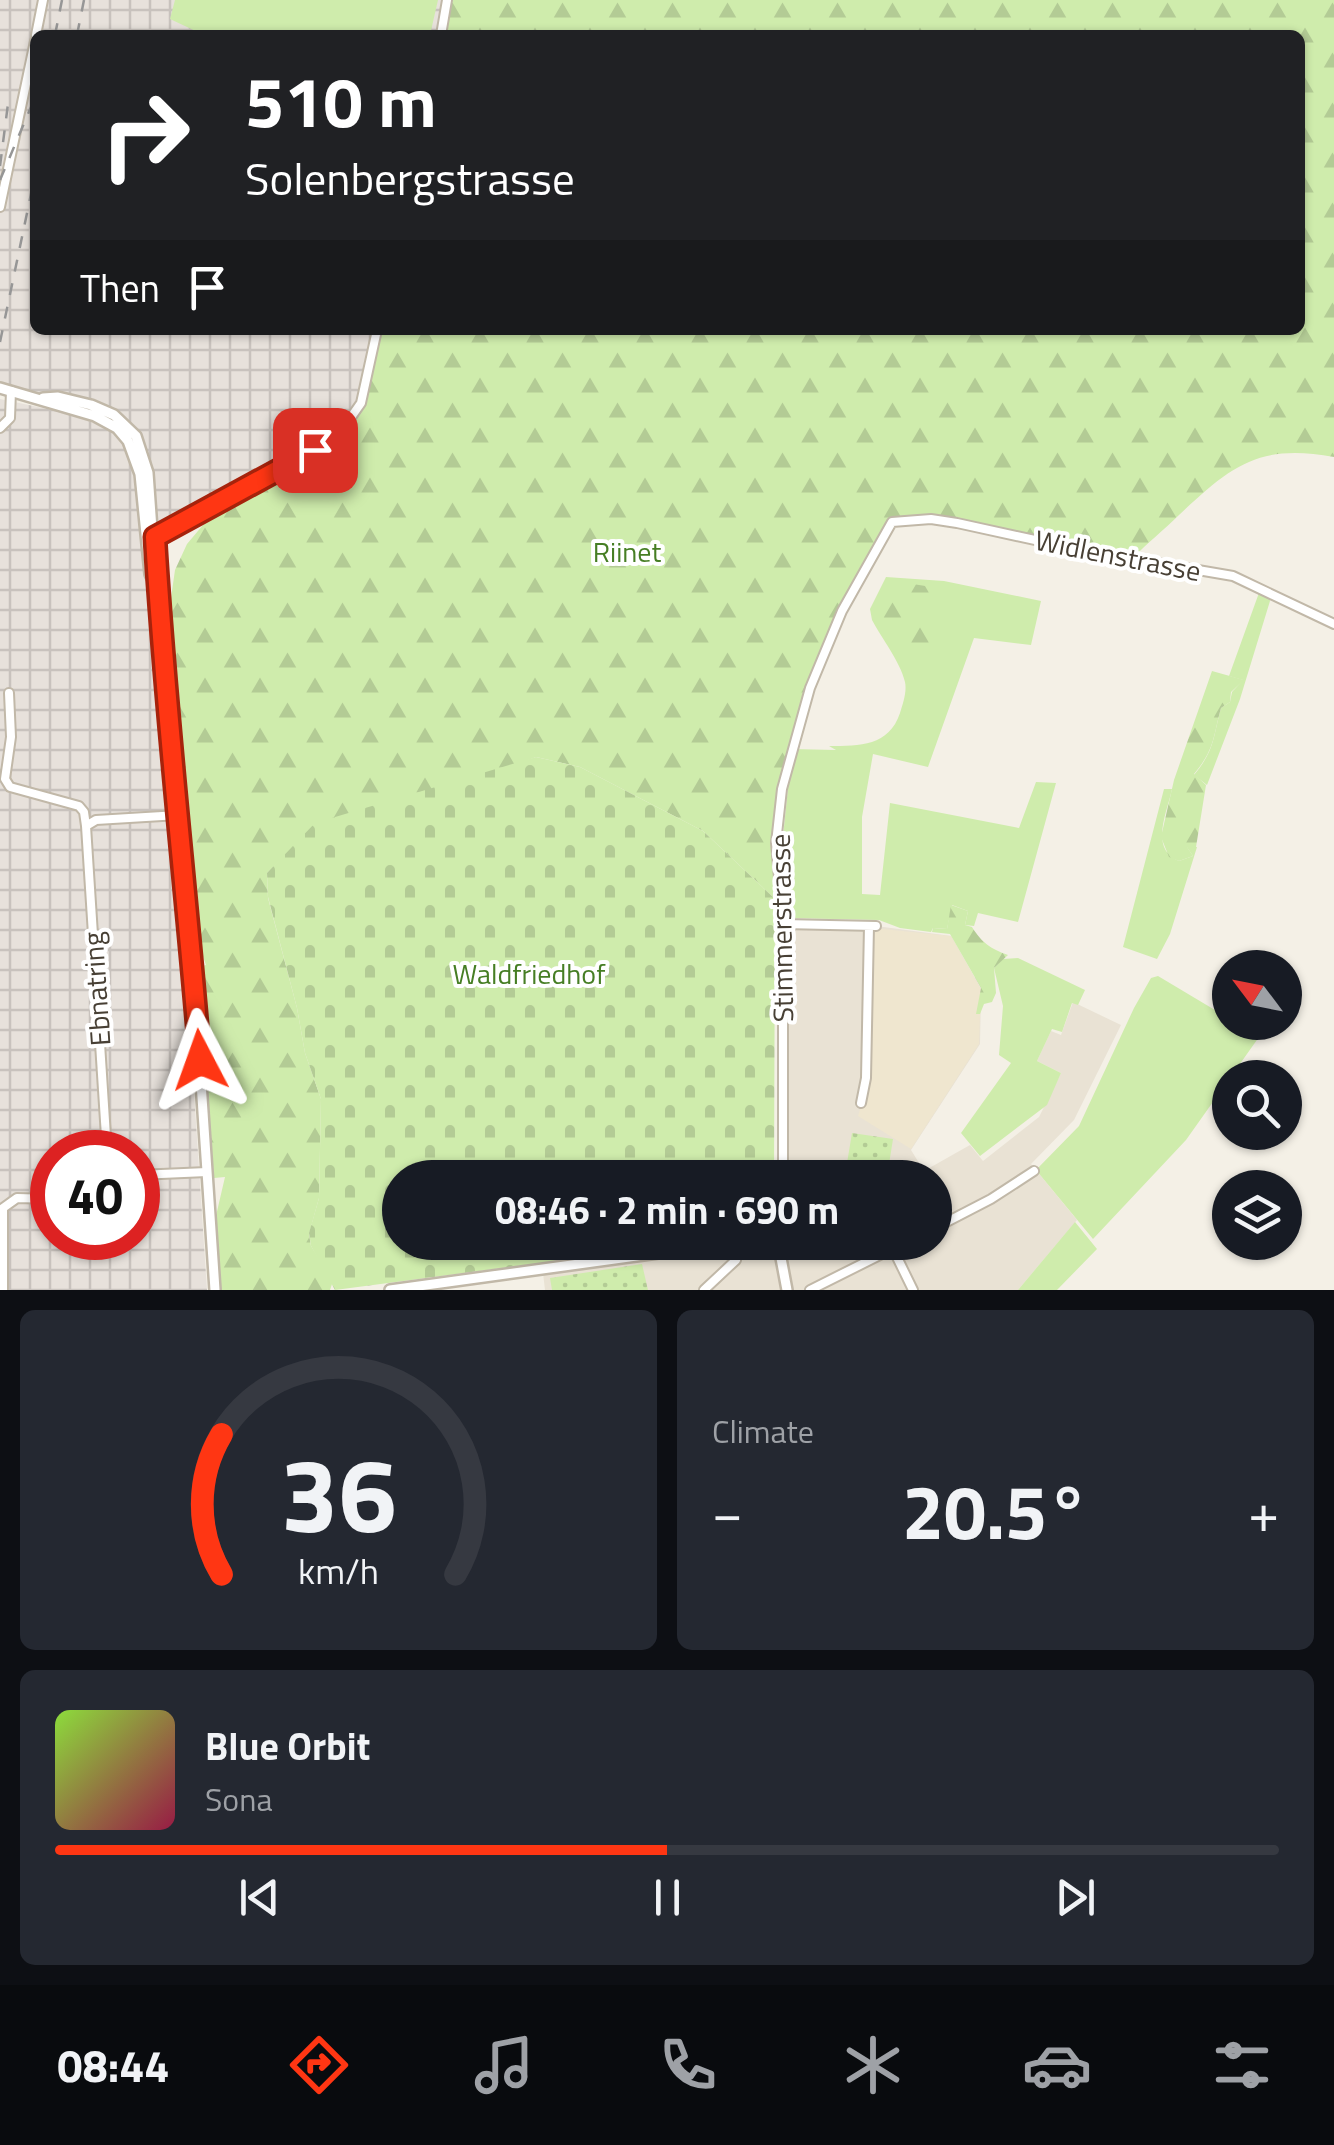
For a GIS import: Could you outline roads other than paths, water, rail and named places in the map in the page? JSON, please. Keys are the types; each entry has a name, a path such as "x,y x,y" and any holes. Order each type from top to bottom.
{"street":[{"path":"38,30 44,0"},
{"path":"442,30 447,0"},
{"path":"0,206 30,66"},
{"path":"150,537 340,433 360,404 376,335"},
{"path":"0,428 10,418 6,389 91,404 114,415 136,436 148,473 150,537 179,815 215,1290"},
{"name":"Widlenstrasse","path":"892,522 931,519 957,523 1233,576 1334,624"},
{"name":"Stimmerstrasse","path":"783,1160 783,924 776,843 792,748 810,688 842,612 892,522"},
{"name":"Ebnatring","path":"9,693 11,737 5,778 10,787 39,798 72,802 84,812 106,1130"},
{"path":"86,826 96,820 179,815"},
{"path":"783,924 872,926 866,1078 861,1103"},
{"path":"952,1219 1034,1170"},
{"path":"160,1173 207,1172"},
{"path":"3,1290 4,1208 16,1198 30,1198"},
{"path":"390,1290 608,1260"},
{"path":"704,1290 736,1260"},
{"path":"783,1260 787,1290"},
{"path":"810,1290 871,1260"},
{"path":"898,1260 913,1290"}],"railway":[{"path":"56,30 62,0"},
{"path":"78,30 84,0"},
{"path":"0,166 9,96"},
{"path":"0,180 30,109"},
{"path":"0,342 30,199"}],"park label":[{"name":"Riinet","path":"627,551"},
{"name":"Waldfriedhof","path":"529,973"}]}
